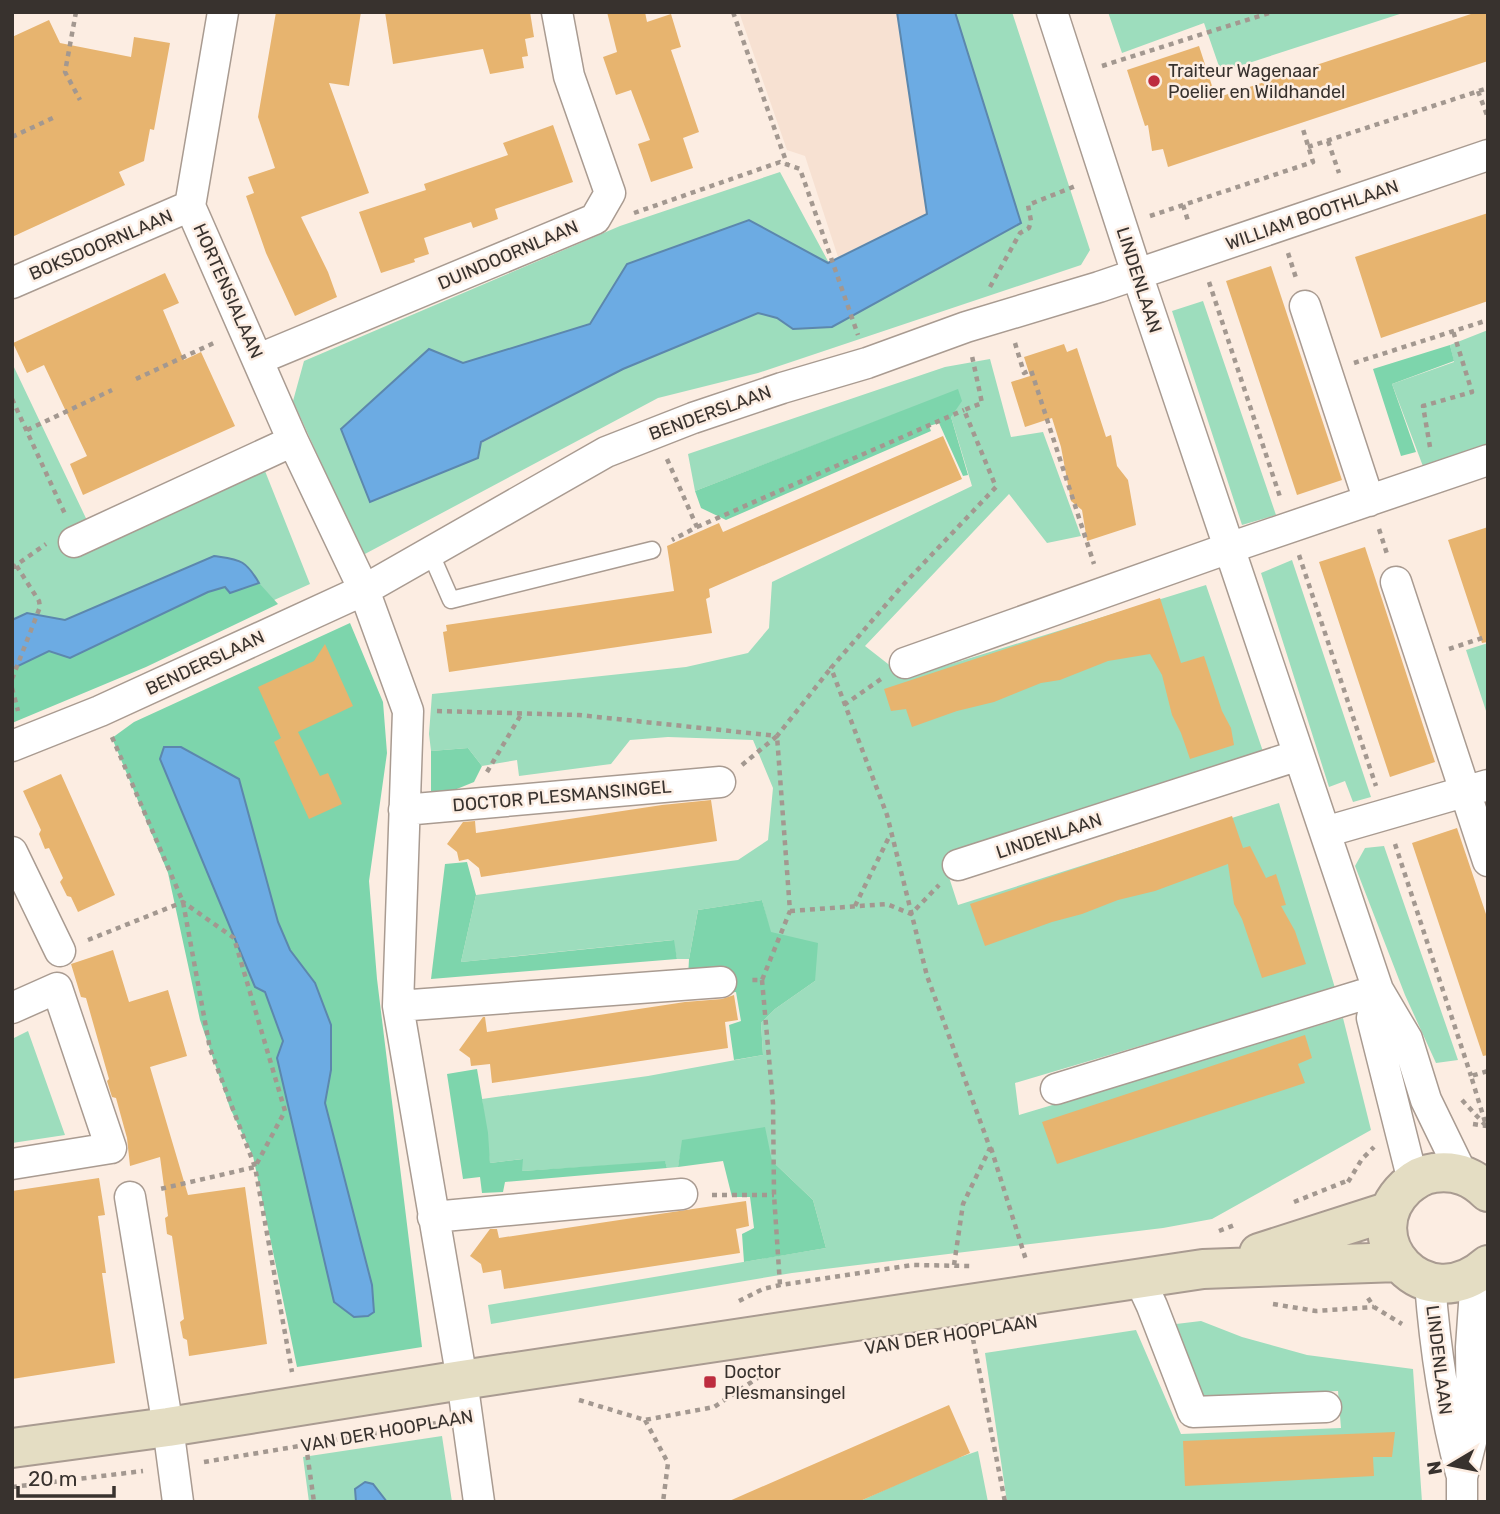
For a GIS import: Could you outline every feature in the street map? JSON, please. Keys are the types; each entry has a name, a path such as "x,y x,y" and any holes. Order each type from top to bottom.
{"street":[{"name":"HORTENSIALAAN","path":"223,12 190,206 293,441 364,590"},
{"name":"DUINDOORNLAAN","path":"259,359 595,219 610,193 569,76 557,12"},
{"name":"LINDENLAAN","path":"1052,12 1121,226 1378,990 1407,1039 1426,1100 1475,1183"},
{"name":"WILLIAM BOOTHLAAN","path":"1137,274 1488,155"},
{"name":"BOKSDOORNLAAN","path":"12,283 190,206"},
{"name":"BENDERSLAAN","path":"12,746 100,711 364,590 606,452 706,413 1137,274"},
{"path":"1304,306 1369,501"},
{"path":"74,542 293,441"},
{"path":"905,663 1488,460"},
{"path":"1396,582 1421,658 1476,789 1488,861"},
{"path":"364,590 408,711 398,1006 462,1380 479,1502"},
{"name":"LINDENLAAN","path":"958,865 1299,755"},
{"name":"DOCTOR PLESMANSINGEL","path":"404,810 720,782"},
{"path":"1325,832 1476,789"},
{"path":"12,852 60,951"},
{"path":"398,1006 721,982"},
{"path":"12,1008 57,988 111,1148 12,1164"},
{"name":"LINDENLAAN","path":"1378,990 1371,1018 1413,1181"},
{"path":"1056,1089 1378,990"},
{"path":"1475,1183 1445,1171 1428,1174 1413,1181 1399,1194 1390,1211 1387,1229 1391,1247 1399,1262 1413,1276 1430,1283 1453,1285 1482,1271"},
{"path":"433,1217 681,1194"},
{"path":"130,1196 178,1502"},
{"name":"VAN DER HOOPLAAN","path":"1203,1269 1390,1211"},
{"name":"VAN DER HOOPLAAN","path":"12,1448 168,1427 1203,1269 1399,1262"},
{"name":"LINDENLAAN","path":"1462,1489 1472,1438 1471,1347 1482,1271"},
{"path":"1139,1279 1194,1412 1326,1407"},
{"name":"LINDENLAAN","path":"1430,1283 1434,1334 1447,1420 1462,1489"}],"lane":[{"path":"430,552 451,600 652,550"}],"path":[{"path":"76,12 65,72 80,100"},
{"path":"733,12 787,164"},
{"path":"1072,76 1272,12"},
{"path":"1308,147 1488,88"},
{"path":"1478,91 1488,118"},
{"path":"12,137 57,116"},
{"path":"1121,226 1313,162 1302,126"},
{"path":"595,219 634,213 780,162 800,169 855,327"},
{"path":"652,550 698,527 982,403 972,326 1007,254 1020,233 1029,228 1031,221 1028,205 1104,174"},
{"path":"1183,205 1487,1127"},
{"path":"1280,226 1304,306"},
{"path":"1007,315 1024,373 1031,370 1104,592"},
{"path":"1327,372 1488,320"},
{"path":"136,379 245,329"},
{"path":"1435,478 1423,406 1472,392 1453,331"},
{"path":"27,430 112,390"},
{"path":"12,399 66,516 74,542"},
{"path":"720,782 777,736 831,668 903,585 996,487 964,410"},
{"path":"655,433 698,527"},
{"path":"1369,501 1396,582"},
{"path":"12,680 40,607 39,601 16,565"},
{"path":"1421,658 1488,636"},
{"path":"845,705 905,663"},
{"path":"831,668 887,815 926,976 1026,1253 1027,1295"},
{"path":"100,711 183,902 210,1049 256,1167 292,1373"},
{"path":"408,711 579,715 777,736"},
{"path":"468,804 522,713"},
{"path":"777,736 790,911 762,980 773,1103 774,1195 780,1285"},
{"path":"855,907 890,833"},
{"path":"911,914 958,865"},
{"path":"60,951 183,902"},
{"path":"130,1196 256,1167 285,1111 234,938 183,902"},
{"path":"790,911 887,905 911,914"},
{"path":"721,982 762,980"},
{"path":"1471,1076 1488,1071"},
{"path":"1349,1180 1362,1159 1381,1140"},
{"path":"954,1265 963,1204 990,1148"},
{"path":"681,1194 774,1195"},
{"path":"1266,1303 1316,1311 1374,1307 1405,1326"},
{"path":"971,1331 1005,1502"},
{"path":"568,1396 645,1420 714,1407 771,1369"},
{"name":"VAN DER HOOPLAAN","path":"12,1487 173,1467 467,1418"},
{"path":"645,1420 668,1463 663,1502"},
{"path":"306,1445 314,1502"}],"shaded area":[{"path":"739,12 897,12 927,214 838,257 805,156 787,150"}],"green space":[{"path":"955,12 1012,12 1090,250 1081,265 758,373 658,398 363,555 293,401 304,361 620,226 780,172 829,263 627,264 590,324 463,363 341,429 370,501 623,369 759,313 777,318 793,329 1021,223"},
{"path":"1108,12 1406,12 1221,72 1204,23 1122,53"},
{"path":"1203,301 1276,515 1242,525 1172,311"},
{"path":"1488,330 1488,450 1424,469 1392,384 1454,362 1450,345"},
{"path":"1450,345 1454,361 1392,384 1416,452 1401,456 1373,369"},
{"path":"990,359 1011,437 1043,432 1081,536 1047,543 1009,494 865,646 906,678 1206,585 1269,769 948,874 958,905 1279,803 1335,988 1015,1083 1019,1115 1343,1018 1371,1130 1212,1219 1163,1228 792,1273 491,1324 488,1305 826,1248 813,1200 772,1161 683,1140 678,1167 667,1168 665,1162 522,1171 522,1159 490,1163 482,1099 648,1076 763,1055 761,1023 775,1009 815,981 770,932 762,900 698,910 689,959 677,959 673,940 461,962 476,895 738,860 768,840 773,788 753,740 668,737 630,740 611,764 519,776 517,760 482,766 468,748 431,751 429,734 432,694 686,667 748,653 769,628 772,582 972,486 951,417 958,390 695,491 688,454 945,367"},
{"path":"12,363 93,533 265,471 310,584 12,717"},
{"path":"958,389 962,401 951,417 968,475 963,476 939,423 929,426 931,431 726,520 701,508 695,491"},
{"path":"1292,560 1371,797 1353,802 1345,781 1329,787 1261,573"},
{"path":"259,583 278,604 146,667 12,723 12,669 49,651 70,657 208,592 225,587 230,593"},
{"path":"350,623 383,702 387,753 369,881 377,979 422,1347 297,1367 253,1156 230,1108 200,1020 168,873 112,738 134,722","holes":["239,779 278,922 290,950 315,983 331,1070 325,1103 372,1285 277,1058 283,1041 265,992"]},
{"path":"1488,643 1488,717 1466,650"},
{"path":"468,748 482,766 474,782 442,795 431,796 431,751"},
{"path":"1384,846 1458,1060 1436,1063 1405,995 1355,866 1365,848"},
{"path":"467,862 476,895 461,962 674,940 677,959 431,979 445,864"},
{"path":"762,900 771,932 818,943 815,981 775,1009 761,1023 763,1055 734,1060 729,1025 741,1021 736,992 687,997 689,959 698,910"},
{"path":"28,1031 65,1135 12,1143 12,1039"},
{"path":"477,1069 488,1133 490,1163 523,1159 522,1171 665,1161 667,1168 505,1182 503,1192 482,1193 480,1177 463,1179 447,1074"},
{"path":"765,1127 772,1161 813,1200 826,1248 744,1262 742,1234 754,1228 750,1197 732,1197 723,1161 678,1167 682,1140"},
{"path":"1201,1321 1242,1337 1307,1355 1413,1369 1422,1502 1007,1502 985,1353 1136,1330 1181,1434 1341,1428 1338,1391 1203,1396 1176,1324"},
{"path":"442,1436 452,1502 387,1502 373,1484 355,1489 356,1502 309,1502 303,1457"},
{"path":"978,1451 988,1502 858,1502 946,1462"}],"water":[{"path":"897,12 955,12 1021,223 832,327 793,329 777,318 758,313 623,369 481,442 478,458 370,502 341,429 429,349 463,363 590,324 627,264 749,220 828,263 927,214"},
{"path":"214,556 241,562 250,569 259,583 230,593 225,587 208,592 70,658 49,651 12,669 12,620 27,613 65,620"},
{"path":"164,747 181,747 239,779 278,922 290,950 315,983 331,1025 331,1070 325,1103 372,1285 374,1312 368,1316 354,1317 334,1302 277,1058 283,1041 265,992 255,987 160,759"},
{"path":"365,1482 373,1484 387,1502 356,1502 355,1489"}],"building":[{"path":"276,12 361,12 349,86 329,83 369,193 301,217 337,297 295,316 266,253 246,196 254,193 248,177 275,168 258,117"},
{"path":"385,12 530,12 534,37 525,39 528,56 522,57 524,68 490,74 483,49 393,64"},
{"path":"607,12 645,12 647,22 671,14 681,47 671,50 699,132 683,138 693,168 651,182 638,144 650,140 631,90 616,95 603,57 617,52"},
{"path":"1477,12 1488,12 1488,61 1168,167 1163,149 1152,151 1148,125 1145,126 1127,70 1199,46 1216,98"},
{"path":"49,20 60,43 131,57 134,37 170,43 154,130 150,129 144,161 119,172 125,185 12,237 12,37"},
{"path":"553,125 573,182 495,209 498,219 473,228 471,222 424,238 429,254 414,259 415,262 381,273 359,212 426,190 424,184 508,155 503,143"},
{"path":"1488,213 1488,301 1381,338 1355,257"},
{"path":"1271,266 1342,480 1297,495 1226,281"},
{"path":"165,273 179,303 163,310 184,360 201,352 235,426 83,495 70,464 87,456 44,365 27,373 13,343"},
{"path":"1064,344 1067,352 1077,348 1106,437 1111,435 1117,466 1128,480 1136,525 1087,541 1082,510 1071,501 1061,447 1052,418 1025,427 1011,382 1030,376 1024,357"},
{"path":"943,436 962,479 709,589 710,597 706,599 712,633 449,672 443,632 447,631 446,625 674,591 667,546 719,523 723,532"},
{"path":"1488,527 1488,642 1482,643 1448,540"},
{"path":"1365,547 1435,762 1390,777 1319,562"},
{"path":"1160,598 1181,663 1204,656 1222,711 1231,728 1234,745 1190,759 1172,715 1162,675 1150,654 1108,661 1060,680 1041,683 994,702 957,711 912,727 906,709 891,711 884,689"},
{"path":"325,644 353,706 298,732 320,776 328,773 342,804 309,819 274,742 281,738 258,687 314,661"},
{"path":"61,774 115,895 78,912 60,882 63,878 49,848 45,849 39,834 41,830 23,791"},
{"path":"711,800 717,841 481,877 479,868 468,859 459,861 457,852 447,844 463,822 475,821 476,833"},
{"path":"1232,816 1243,848 1250,846 1266,878 1276,874 1286,905 1281,906 1295,931 1306,964 1262,978 1242,919 1234,904 1228,864 1155,891 1118,900 985,946 970,904"},
{"path":"1457,828 1488,920 1488,1055 1483,1056 1412,843"},
{"path":"113,950 129,1002 168,990 187,1056 150,1067 188,1195 245,1187 267,1344 189,1356 187,1340 183,1338 180,1322 184,1319 172,1236 167,1234 165,1218 168,1216 160,1157 130,1166 127,1138 116,1098 112,1097 86,998 81,997 71,964"},
{"path":"734,995 738,1020 725,1022 728,1048 492,1083 490,1064 471,1066 470,1058 459,1050 483,1017 487,1032 685,1002 722,999"},
{"path":"1305,1035 1312,1058 1298,1064 1305,1083 1057,1164 1042,1122"},
{"path":"99,1178 105,1215 98,1216 106,1273 102,1273 115,1363 12,1379 12,1191"},
{"path":"746,1201 749,1226 736,1229 740,1253 504,1289 501,1270 483,1273 481,1264 470,1256 490,1229 497,1229 499,1238"},
{"path":"949,1405 970,1453 858,1502 727,1502"},
{"path":"1395,1432 1392,1457 1373,1457 1374,1476 1185,1486 1183,1441"}],"place":[{"name":"Traiteur Wagenaar Poelier en Wildhandel","path":"1154,81"},
{"name":"Doctor Plesmansingel","path":"710,1382"}]}
